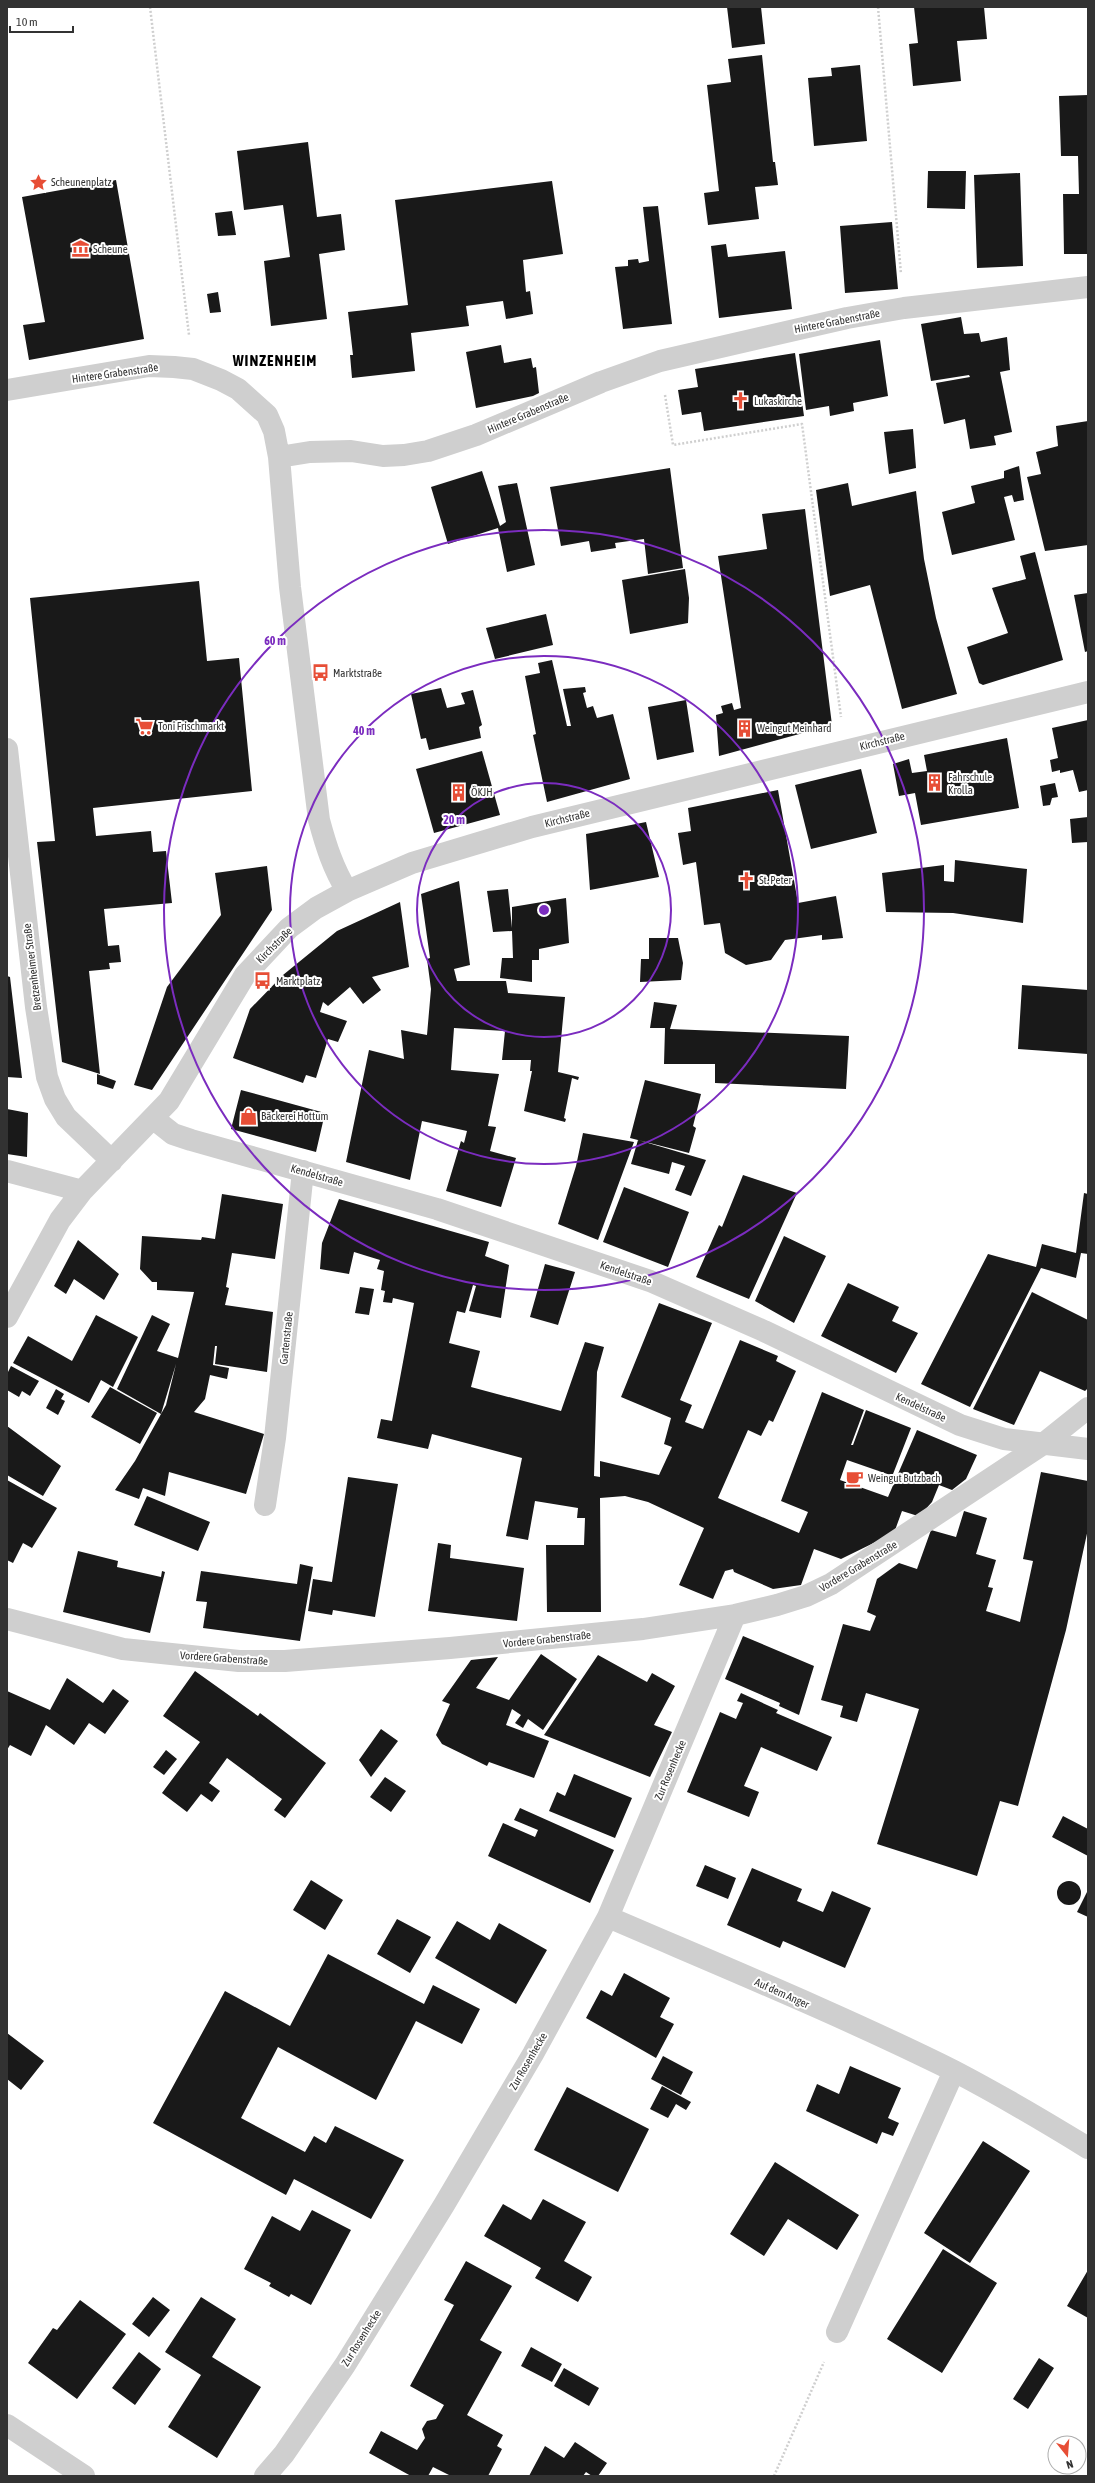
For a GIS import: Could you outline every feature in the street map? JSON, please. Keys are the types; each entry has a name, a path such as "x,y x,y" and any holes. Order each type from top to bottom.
{"street":[{"name":"Hintere Grabenstraße","path":"7,390 149,366 193,369 238,389 267,415 274,431 279,457 310,452 352,451 383,456 404,455 428,451 476,435 601,382 660,361 820,324 904,308 1088,287"},
{"path":"279,457 290,587 319,820 327,850 336,874 347,891"},
{"name":"Kirchstraße","path":"154,1119 182,1082 245,975 289,928 316,908 347,891 412,863 532,827 846,749 1088,692"},
{"name":"Bretzenheimer Straße","path":"7,749 36,1007 47,1078 55,1100 66,1117 112,1161"},
{"path":"7,1317 60,1220 82,1191 154,1119"},
{"name":"Kendelstraße","path":"154,1119 173,1134 185,1138 437,1209 650,1281 764,1331 960,1424 1004,1439 1088,1449"},
{"path":"7,1171 82,1191"},
{"name":"Gartenstraße","path":"265,1505 276,1430 303,1171"},
{"name":"Vordere Grabenstraße","path":"7,1619 123,1649 239,1661 285,1661 450,1648 628,1630 735,1615 806,1596 831,1584 938,1516 1043,1444 1088,1408"},
{"name":"Zur Rosenhecke","path":"266,2476 284,2454 345,2365 436,2218 532,2054 608,1917 735,1615"},
{"name":"Auf dem Anger","path":"608,1917 871,2032 954,2072 1020,2107 1088,2148"},
{"path":"837,2332 954,2072"},
{"path":"7,2425 84,2476"}],"path":[{"path":"150,7 193,369"},
{"path":"878,7 904,308"},
{"path":"660,361 673,445 802,424 846,749"},
{"path":"774,2476 837,2332"}],"building":[{"path":"727,7 761,7 765,44 732,48"},
{"path":"914,7 984,7 987,39 957,41 961,81 913,86 909,44 918,43"},
{"path":"762,55 773,162 775,162 778,185 755,187 759,219 708,225 704,193 719,191 707,85 731,82 728,59"},
{"path":"860,65 867,141 814,146 808,78 832,76 831,68"},
{"path":"1088,95 1088,254 1064,254 1063,194 1079,194 1078,156 1061,156 1059,96"},
{"path":"308,142 317,217 341,214 345,250 319,254 327,319 271,326 264,261 290,257 283,205 244,210 237,151"},
{"path":"928,171 966,171 965,209 927,208"},
{"path":"1020,173 1023,266 977,268 974,175"},
{"name":"Scheune","path":"116,180 144,339 29,360 23,325 45,322 22,197"},
{"path":"552,181 563,254 523,260 526,292 530,291 533,314 506,319 503,301 466,306 469,326 411,333 415,371 352,378 350,355 353,355 348,312 408,305 395,200"},
{"path":"658,206 672,324 623,329 615,267 628,266 628,260 638,259 639,263 649,261 643,207"},
{"path":"232,211 236,235 218,236 215,213"},
{"path":"892,222 898,289 845,293 840,226"},
{"path":"726,244 728,257 785,251 792,309 719,318 711,246"},
{"path":"218,292 221,312 210,313 207,294"},
{"path":"961,317 964,334 979,333 981,342 1007,337 1010,370 1000,372 1012,432 994,436 996,445 970,449 965,419 944,424 936,383 970,377 969,375 931,381 921,324"},
{"path":"880,340 888,396 853,403 854,411 830,416 829,406 806,410 799,354"},
{"path":"501,345 504,363 531,358 533,368 536,367 539,393 533,396 476,408 466,352"},
{"name":"Lukaskirche","path":"795,353 804,416 704,431 701,412 682,415 678,390 698,387 695,369"},
{"path":"1088,421 1088,545 1045,551 1027,477 1041,474 1036,452 1058,446 1056,426"},
{"path":"913,429 916,468 889,474 884,432"},
{"path":"1019,466 1024,500 1014,502 1012,495 1004,497 1015,540 952,555 942,512 975,503 971,486 1004,478 1004,471"},
{"path":"670,468 683,568 648,574 644,539 615,543 616,548 591,552 589,541 561,546 550,487"},
{"path":"482,471 500,526 506,522 498,486 517,483 535,565 507,572 498,528 448,544 431,487"},
{"path":"848,483 852,506 916,491 924,559 936,618 957,694 902,709 870,585 830,596 816,490"},
{"path":"805,509 832,725 719,756 716,715 723,713 721,706 732,703 734,710 741,708 718,556 767,549 762,514"},
{"path":"1035,552 1063,660 983,685 979,683 967,647 1008,633 992,588 1026,579 1020,556"},
{"path":"685,569 689,598 688,623 630,634 622,580"},
{"name":"Toni Frischmarkt","path":"199,581 207,661 239,658 252,791 93,808 96,836 151,831 153,852 166,851 172,903 104,909 108,946 119,945 121,962 109,963 110,969 89,971 100,1074 62,1062 37,842 55,841 30,598"},
{"path":"1088,593 1088,651 1085,652 1074,595"},
{"path":"546,614 553,645 495,659 486,628"},
{"path":"552,660 567,726 571,726 563,689 585,687 586,692 583,693 587,708 593,706 597,718 613,714 630,779 547,802 533,735 536,734 525,676 540,673 538,663"},
{"path":"441,688 447,708 465,704 461,693 473,690 482,725 479,727 481,738 429,750 426,738 421,739 411,694"},
{"path":"686,700 694,752 657,760 648,707"},
{"path":"1088,720 1088,790 1079,792 1073,770 1060,773 1060,770 1052,772 1050,760 1058,758 1052,728"},
{"path":"1007,738 1019,808 921,825 915,793 899,796 893,764 909,759 912,773 927,771 924,755"},
{"name":"ÖKJH","path":"482,751 500,815 434,833 416,769"},
{"path":"861,769 877,833 811,849 795,785"},
{"path":"1055,783 1058,797 1052,798 1050,805 1043,806 1040,786"},
{"name":"St. Peter","path":"778,790 798,903 836,896 843,938 822,940 822,935 785,940 771,960 746,965 725,953 720,923 704,925 696,862 683,865 678,833 691,831 688,808"},
{"path":"1088,817 1088,842 1072,843 1070,819"},
{"path":"646,822 659,877 590,890 586,834"},
{"path":"955,860 1027,869 1023,923 953,913 886,912 882,873 944,865 944,881 954,882"},
{"path":"267,866 272,910 152,1090 134,1085 167,987 221,915 215,873"},
{"path":"459,881 470,965 454,969 457,981 506,981 508,993 565,997 558,1072 579,1077 578,1080 572,1078 564,1118 566,1119 565,1122 524,1111 532,1071 530,1071 531,1060 502,1060 505,1031 454,1028 451,1070 499,1074 488,1126 496,1127 490,1151 516,1158 501,1207 446,1191 461,1141 464,1143 467,1131 422,1121 410,1180 346,1162 369,1050 404,1059 401,1030 427,1035 431,989 427,959 430,958 421,894"},
{"path":"508,889 512,928 512,907 566,898 569,943 539,949 539,960 532,960 532,982 500,978 502,958 513,958 512,931 493,932 487,891"},
{"path":"400,902 409,967 372,977 381,990 363,1004 350,987 328,1006 323,1002 320,1012 347,1021 338,1042 328,1039 316,1078 306,1075 303,1083 233,1058 250,1009 283,975 337,931"},
{"path":"649,938 678,938 683,963 681,980 640,982 641,959 649,959"},
{"path":"7,976 10,977 22,1078 7,1077"},
{"path":"1022,985 1088,990 1088,1054 1018,1049"},
{"path":"654,1002 677,1005 670,1029 849,1036 846,1089 715,1083 715,1064 664,1064 665,1028 650,1028"},
{"path":"97,1074 116,1081 113,1089 97,1084"},
{"path":"645,1080 701,1094 693,1126 696,1128 689,1153 630,1138"},
{"path":"241,1090 325,1113 316,1152 231,1129"},
{"path":"7,1109 28,1113 27,1157 7,1154"},
{"path":"583,1133 634,1142 598,1240 558,1224 576,1166"},
{"path":"638,1140 706,1160 691,1196 675,1190 685,1166 672,1162 669,1174 631,1164"},
{"path":"743,1175 797,1193 749,1299 696,1277 719,1225 722,1227"},
{"path":"624,1187 689,1212 668,1267 603,1242"},
{"path":"1084,1193 1088,1194 1088,1254 1081,1253 1076,1278 1041,1268 970,1407 921,1384 988,1254 1036,1267 1042,1244 1076,1253"},
{"path":"222,1194 283,1204 275,1259 232,1253 226,1287 229,1288 225,1305 273,1312 267,1372 215,1364 217,1346 215,1346 213,1365 229,1368 227,1379 210,1375 205,1399 194,1412 264,1434 246,1494 169,1472 165,1496 143,1488 139,1499 115,1490 135,1461 161,1414 117,1389 152,1315 170,1324 157,1351 178,1358 194,1292 157,1290 157,1282 152,1282 140,1269 142,1236 201,1240 202,1237 215,1239","holes":["176,1364 166,1405 161,1414"]},
{"path":"339,1199 489,1242 485,1256 509,1265 501,1318 469,1311 476,1286 473,1285 465,1313 457,1311 449,1343 480,1351 471,1387 561,1411 585,1342 604,1347 597,1372 594,1476 600,1477 600,1461 659,1475 672,1447 664,1444 671,1418 621,1397 659,1303 712,1323 680,1400 692,1405 685,1422 703,1429 740,1340 778,1356 776,1361 796,1371 773,1422 769,1420 761,1436 748,1430 718,1498 799,1533 808,1512 781,1501 822,1392 864,1410 851,1445 853,1445 866,1410 911,1428 893,1474 896,1475 896,1477 847,1460 840,1480 888,1497 917,1430 977,1455 966,1479 952,1490 939,1485 932,1502 918,1516 902,1511 894,1533 841,1559 814,1549 801,1585 773,1589 734,1572 733,1569 725,1571 713,1599 679,1585 704,1528 648,1502 625,1496 600,1498 601,1612 547,1612 546,1545 584,1545 585,1518 577,1518 578,1508 535,1501 528,1540 506,1536 522,1458 432,1434 428,1449 377,1438 381,1419 392,1421 414,1303 393,1298 392,1303 383,1302 385,1291 381,1290 384,1271 377,1269 380,1260 354,1252 349,1274 320,1269 322,1243"},
{"path":"784,1236 826,1256 794,1323 755,1301"},
{"path":"78,1240 119,1274 104,1300 74,1279 66,1294 54,1286"},
{"path":"545,1264 575,1272 558,1325 530,1317"},
{"path":"848,1283 899,1307 892,1321 918,1333 896,1373 821,1336"},
{"path":"360,1287 374,1289 369,1315 355,1313"},
{"path":"1032,1292 1088,1320 1088,1388 1085,1391 1040,1371 1014,1425 973,1409"},
{"path":"96,1315 138,1337 113,1387 101,1380 89,1403 13,1363 28,1336 72,1361"},
{"path":"11,1366 39,1381 30,1396 22,1391 19,1397 7,1390 7,1374"},
{"path":"110,1387 157,1413 140,1444 91,1417"},
{"path":"56,1389 64,1394 61,1399 65,1401 58,1415 46,1408"},
{"path":"7,1426 61,1466 43,1496 7,1475"},
{"path":"1041,1472 1088,1481 1088,1529 1066,1630 1018,1806 1000,1801 977,1876 877,1844 919,1709 866,1693 857,1722 840,1717 843,1706 821,1700 843,1624 870,1631 876,1616 867,1612 877,1579 899,1563 917,1569 931,1530 956,1537 964,1511 987,1518 976,1554 996,1560 988,1587 993,1588 986,1611 1020,1622 1033,1561 1023,1559"},
{"path":"348,1477 398,1484 375,1617 333,1610 332,1615 308,1611 313,1579 332,1582"},
{"path":"7,1480 57,1508 32,1548 23,1543 13,1563 7,1560"},
{"path":"147,1496 210,1522 198,1551 134,1525"},
{"path":"438,1543 451,1545 450,1558 524,1568 517,1621 428,1611"},
{"path":"78,1551 118,1561 117,1567 161,1577 162,1571 165,1572 150,1633 63,1612"},
{"path":"300,1564 313,1567 300,1641 203,1628 207,1602 196,1601 201,1571 297,1584"},
{"path":"743,1636 814,1666 799,1715 779,1706 780,1703 725,1679"},
{"path":"541,1654 577,1679 543,1730 528,1719 523,1728 515,1723 521,1715 512,1709 506,1725 549,1741 534,1778 489,1762 487,1766 442,1744 436,1735 450,1704 442,1701 471,1660 498,1657 476,1688 509,1700"},
{"path":"598,1655 647,1682 652,1673 675,1686 654,1725 672,1732 650,1777 544,1735"},
{"path":"195,1671 258,1716 260,1713 326,1763 285,1818 274,1810 282,1799 227,1758 209,1783 220,1791 212,1802 201,1794 187,1812 162,1793 200,1742 163,1716"},
{"path":"67,1678 103,1703 113,1689 129,1701 105,1734 89,1723 74,1745 46,1725 31,1756 10,1745 7,1750 7,1691 50,1710"},
{"path":"741,1693 778,1710 776,1713 832,1737 817,1771 761,1747 744,1786 759,1792 749,1817 687,1792 720,1712 736,1719 743,1703 737,1701"},
{"path":"381,1729 398,1741 371,1777 359,1760"},
{"path":"166,1750 177,1759 164,1775 153,1767"},
{"path":"574,1774 632,1798 615,1838 549,1811 557,1792 565,1796"},
{"path":"385,1777 406,1791 391,1812 370,1797"},
{"path":"520,1808 614,1850 590,1903 488,1856 503,1823 535,1837 538,1830 514,1820"},
{"path":"1063,1816 1088,1829 1088,1856 1052,1837"},
{"path":"705,1865 736,1878 728,1899 696,1886"},
{"path":"752,1868 802,1889 797,1901 823,1912 832,1891 871,1908 845,1968 783,1941 780,1948 727,1925"},
{"path":"311,1880 343,1900 325,1930 293,1910"},
{"path":"1069,1881 1074,1882 1080,1888 1080,1898 1074,1904 1069,1905 1064,1904 1058,1898 1057,1893 1058,1888 1064,1882"},
{"path":"1088,1890 1088,1917 1077,1912"},
{"path":"397,1919 431,1937 410,1973 377,1954"},
{"path":"457,1921 490,1940 499,1923 547,1950 516,2004 435,1958"},
{"path":"328,1954 424,2004 433,1985 480,2009 462,2044 416,2021 376,2100 278,2047 241,2118 305,2152 314,2136 326,2143 335,2126 404,2160 371,2219 294,2179 286,2195 153,2123 225,1991 290,2026"},
{"path":"624,1973 670,1998 660,2017 674,2024 656,2058 586,2018 601,1990 612,1996"},
{"path":"7,2033 44,2061 21,2090 7,2079"},
{"path":"663,2056 693,2072 681,2095 651,2079"},
{"path":"850,2066 901,2088 888,2118 899,2123 893,2136 882,2132 877,2144 806,2111 817,2084 839,2094"},
{"path":"662,2086 691,2102 686,2110 676,2104 668,2118 650,2109"},
{"path":"567,2087 649,2129 618,2192 534,2150"},
{"path":"983,2141 1030,2171 970,2263 924,2233"},
{"path":"775,2162 859,2215 837,2250 788,2219 764,2256 730,2234"},
{"path":"543,2199 586,2222 564,2261 592,2277 578,2302 535,2278 541,2268 484,2236 503,2204 531,2220"},
{"path":"312,2210 351,2230 311,2305 291,2294 289,2297 269,2286 271,2283 244,2269 272,2216 300,2231"},
{"path":"943,2249 997,2283 942,2373 887,2339"},
{"path":"466,2261 512,2286 480,2340 502,2352 467,2415 503,2435 497,2446 502,2449 488,2476 451,2476 433,2467 428,2476 411,2476 369,2453 381,2431 417,2450 425,2438 422,2429 427,2421 436,2419 444,2405 410,2386 454,2305 444,2300"},
{"path":"1088,2270 1088,2318 1067,2306"},
{"path":"153,2297 170,2310 149,2337 132,2324"},
{"path":"201,2297 236,2319 212,2357 261,2387 217,2458 168,2427 201,2375 165,2352"},
{"path":"80,2300 126,2334 77,2399 28,2363 53,2328 57,2330"},
{"path":"531,2347 562,2364 552,2382 521,2366"},
{"path":"139,2352 161,2369 135,2405 112,2388"},
{"path":"1039,2358 1054,2368 1028,2409 1013,2399"},
{"path":"564,2368 599,2388 589,2406 554,2386"},
{"path":"575,2442 607,2463 598,2476 592,2476 586,2472 583,2476 529,2476 545,2446 564,2458"}],"place":[{"name":"Scheunenplatz","path":"38,182"},
{"name":"Scheune","path":"80,249"},
{"name":"Lukaskirche","path":"741,401"},
{"name":"Marktstraße","path":"320,673"},
{"name":"Toni Frischmarkt","path":"145,726"},
{"name":"Weingut Meinhard","path":"744,728"},
{"name":"Fahrschule Krolla","path":"935,783"},
{"name":"ÖKJH","path":"458,792"},
{"name":"St. Peter","path":"746,880"},
{"name":"Marktplatz","path":"263,981"},
{"name":"Bäckerei Hottum","path":"248,1116"},
{"name":"Weingut Butzbach","path":"855,1478"}],"district":[{"name":"WINZENHEIM","path":"275,360"}]}
